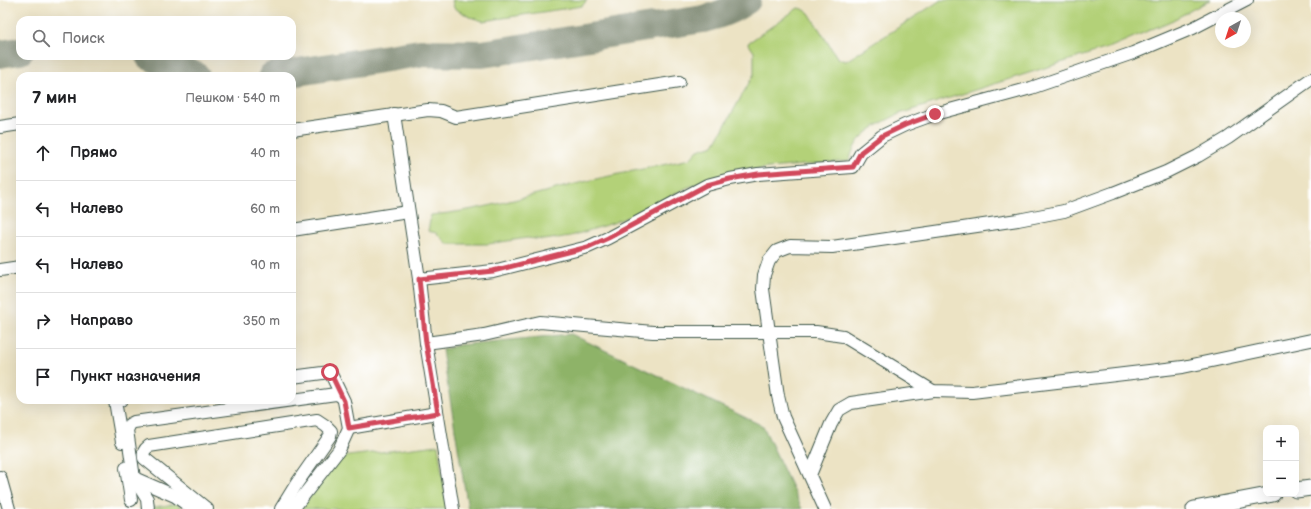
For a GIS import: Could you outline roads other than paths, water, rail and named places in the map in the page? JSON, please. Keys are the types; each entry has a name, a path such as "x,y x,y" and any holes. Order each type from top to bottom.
{"main road":[{"path":"1299,490 1311,488"},
{"path":"1194,509 1263,496"}],"street":[{"path":"419,279 493,271 588,247 608,238 707,185 730,179 758,174 853,167 861,152 882,136 905,125 935,114 1031,88 1134,53 1192,28 1247,0"},
{"path":"825,509 783,417 778,396 763,289 764,275 769,261 777,252 790,246 832,247 1018,220 1064,211 1166,172 1198,156 1228,138 1311,79"},
{"path":"296,129 428,110 441,111 456,117 679,82"},
{"path":"394,114 419,279 426,343 453,509"},
{"path":"0,127 16,125"},
{"path":"296,229 408,212"},
{"path":"0,270 16,268"},
{"path":"426,343 484,335 540,322 653,332 816,332 843,336 933,391"},
{"path":"810,474 831,424 839,410 851,403 933,391 972,392 1184,367 1311,340"},
{"path":"293,509 339,450 349,428 344,401 330,372 296,376"},
{"path":"296,400 336,394 341,396"},
{"path":"115,404 131,500"},
{"path":"148,509 147,499 134,478 127,430 130,424 134,422 264,404"},
{"path":"349,428 438,413"},
{"path":"207,509 144,458 144,450 149,446 317,420 331,431 330,436 300,478 281,509"},
{"path":"0,477 8,509"},
{"path":"134,478 175,496 193,509"}]}
